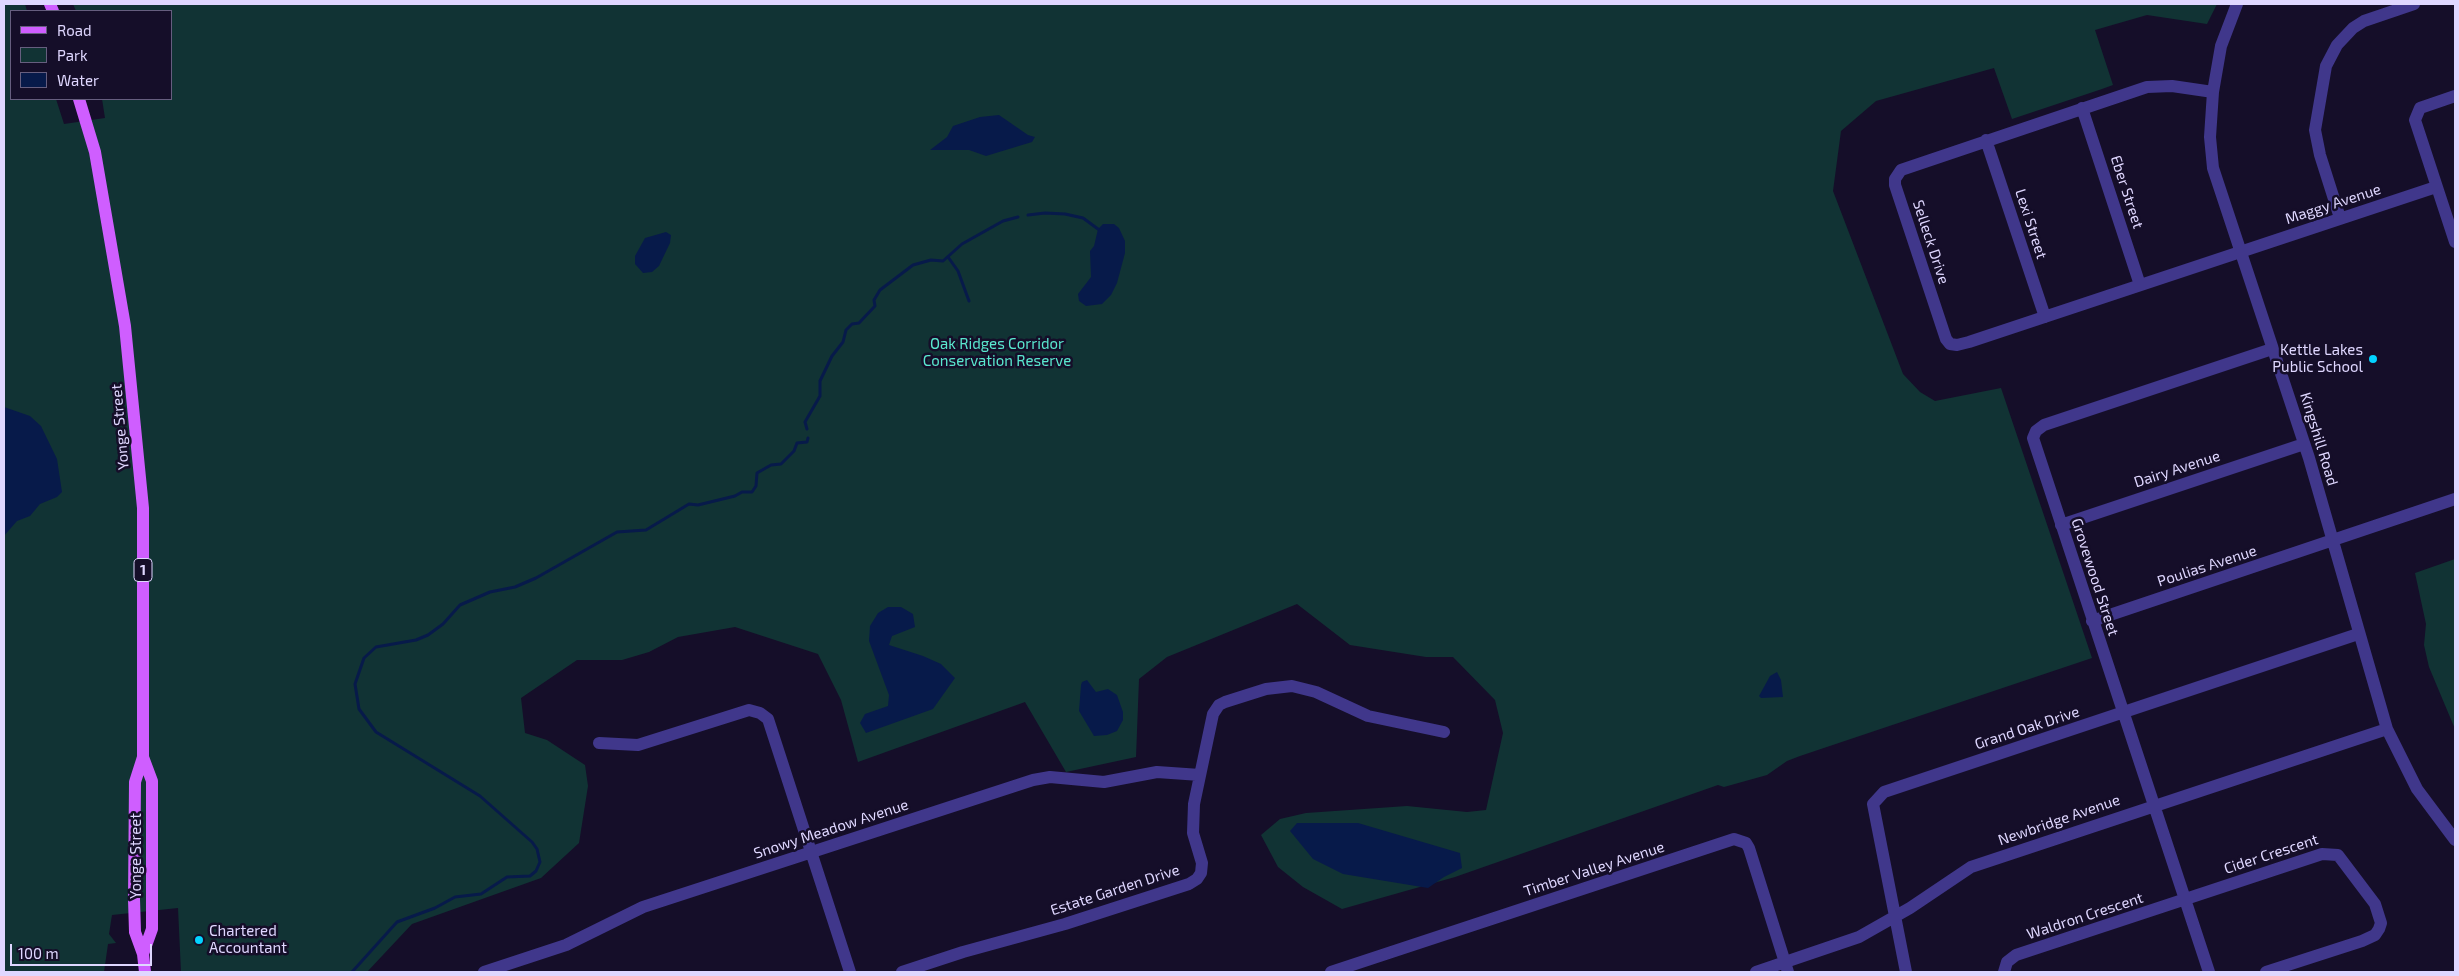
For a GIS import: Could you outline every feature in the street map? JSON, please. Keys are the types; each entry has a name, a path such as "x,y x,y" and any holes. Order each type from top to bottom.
{"main road":[{"name":"Yonge Street","path":"79,100 95,152 125,326 143,508 143,757 135,782 134,899 135,932 143,954 145,972"},
{"name":"Yonge Street","path":"143,757 152,781 152,929 143,954"}],"street":[{"name":"Kingshill Road","path":"2237,4 2221,46 2213,92 2210,137 2213,168 2304,444 2386,729 2416,789 2455,840"},
{"path":"2340,218 2320,155 2315,130 2326,66 2337,45 2353,28 2364,21 2414,4"},
{"name":"Selleck Drive","path":"2213,92 2158,85 2082,108 1906,167 1897,173 1895,179 1941,325 1950,344 1957,345 2240,252"},
{"path":"2455,96 2420,108 2416,115 2416,128 2455,242"},
{"name":"Eber Street","path":"2082,108 2140,285"},
{"name":"Lexi Street","path":"1986,140 2045,317"},
{"name":"Maggy Avenue","path":"2240,252 2436,188"},
{"name":"Grovewood Street","path":"2209,972 2035,450 2033,438 2036,430 2050,423 2272,349"},
{"name":"Dairy Avenue","path":"2061,524 2304,444"},
{"name":"Poulias Avenue","path":"2092,621 2455,498"},
{"name":"Grand Oak Drive","path":"1906,972 1872,804 1884,792 2358,634"},
{"name":"Estate Garden Drive","path":"902,972 963,952 1065,924 1193,882 1202,869 1192,822 1200,776 1215,709 1225,702 1281,686 1298,687 1316,692 1368,716 1444,732"},
{"path":"599,744 638,745 749,710 760,712 768,719 850,972"},
{"name":"Newbridge Avenue","path":"1756,972 1787,967 1850,940 1895,918 1971,867 2386,729"},
{"name":"Snowy Meadow Avenue","path":"484,972 566,945 643,907 1032,780 1050,777 1104,782 1157,772 1200,776"},
{"name":"Timber Valley Avenue","path":"1331,972 1734,839 1746,843 1749,848 1787,967"},
{"name":"Cider Crescent","path":"2184,900 2322,854 2338,855 2375,904 2381,922 2379,929 2375,935 2362,941 2266,972"},
{"name":"Waldron Crescent","path":"2004,972 2007,962 2016,956 2184,900"}],"green space":[{"name":"Oak Ridges Corridor Conservation Reserve","path":"4,4 25,4 27,10 10,10 10,100 56,100 64,124 105,118 102,100 172,100 172,10 76,10 73,4 2217,4 2207,24 2147,15 2095,30 2113,85 2102,89 2012,119 1994,68 1876,101 1841,131 1833,191 1903,374 1920,392 1935,401 2001,388 2092,658 1800,756 1787,761 1767,775 1724,787 1718,785 1455,877 1342,909 1303,887 1278,867 1261,835 1280,819 1306,813 1407,806 1467,812 1486,810 1503,733 1495,700 1453,657 1426,657 1350,645 1297,604 1167,657 1139,679 1136,757 1066,772 1025,702 858,762 841,700 818,654 735,627 678,637 649,652 622,660 577,660 521,698 525,733 547,740 585,765 588,786 579,843 541,878 412,924 367,972 181,972 178,908 112,915 109,934 116,943 108,944 104,972 4,972"},
{"path":"2455,559 2455,729 2429,667 2424,645 2426,624 2415,573"}],"water":[{"path":"999,115 1028,135 1035,137 1032,142 986,156 969,150 930,150 947,137 953,126 980,117"},
{"path":"1103,224 1114,224 1119,228 1125,241 1125,253 1117,283 1111,295 1102,304 1086,306 1079,301 1078,294 1091,277 1090,251 1094,246 1098,229"},
{"path":"666,232 671,235 670,243 659,266 652,272 643,273 635,264 635,256 645,238"},
{"path":"4,407 30,416 41,426 57,459 62,492 57,497 40,504 30,516 17,521 4,536"},
{"path":"888,607 901,607 913,614 915,627 892,636 889,645 941,664 955,678 933,709 866,733 860,723 865,714 888,706 889,695 869,641 870,626 878,613"},
{"path":"1777,672 1781,680 1783,697 1761,698 1759,696 1770,676"},
{"path":"1087,680 1096,692 1108,689 1117,695 1123,712 1123,720 1117,731 1107,735 1094,736 1079,711 1081,685 1082,682"},
{"path":"1297,823 1358,823 1460,853 1462,868 1428,888 1343,874 1313,859 1290,831"}],"waterway":[{"path":"1028,215 1045,213 1065,214 1083,218 1098,229"},
{"path":"807,429 805,422 820,396 820,381 832,356 843,342 846,330 852,324 859,323 875,306 874,300 880,290 913,265 931,260 943,261 962,244 1003,221 1018,217"},
{"path":"948,257 958,271 969,301"},
{"path":"352,972 397,922 435,908 455,897 481,894 507,877 530,876 536,871 540,862 537,849 532,842 480,796 376,732 359,709 355,684 364,658 376,647 416,640 428,635 443,624 460,605 490,592 515,587 536,578 617,532 646,530 689,504 698,505 735,496 742,492 752,492 756,486 757,473 771,465 781,464 794,451 797,443 807,442 808,438"}],"place":[{"name":"Kettle Lakes Public School","path":"2373,359"},
{"name":"Chartered Accountant","path":"199,940"}]}
